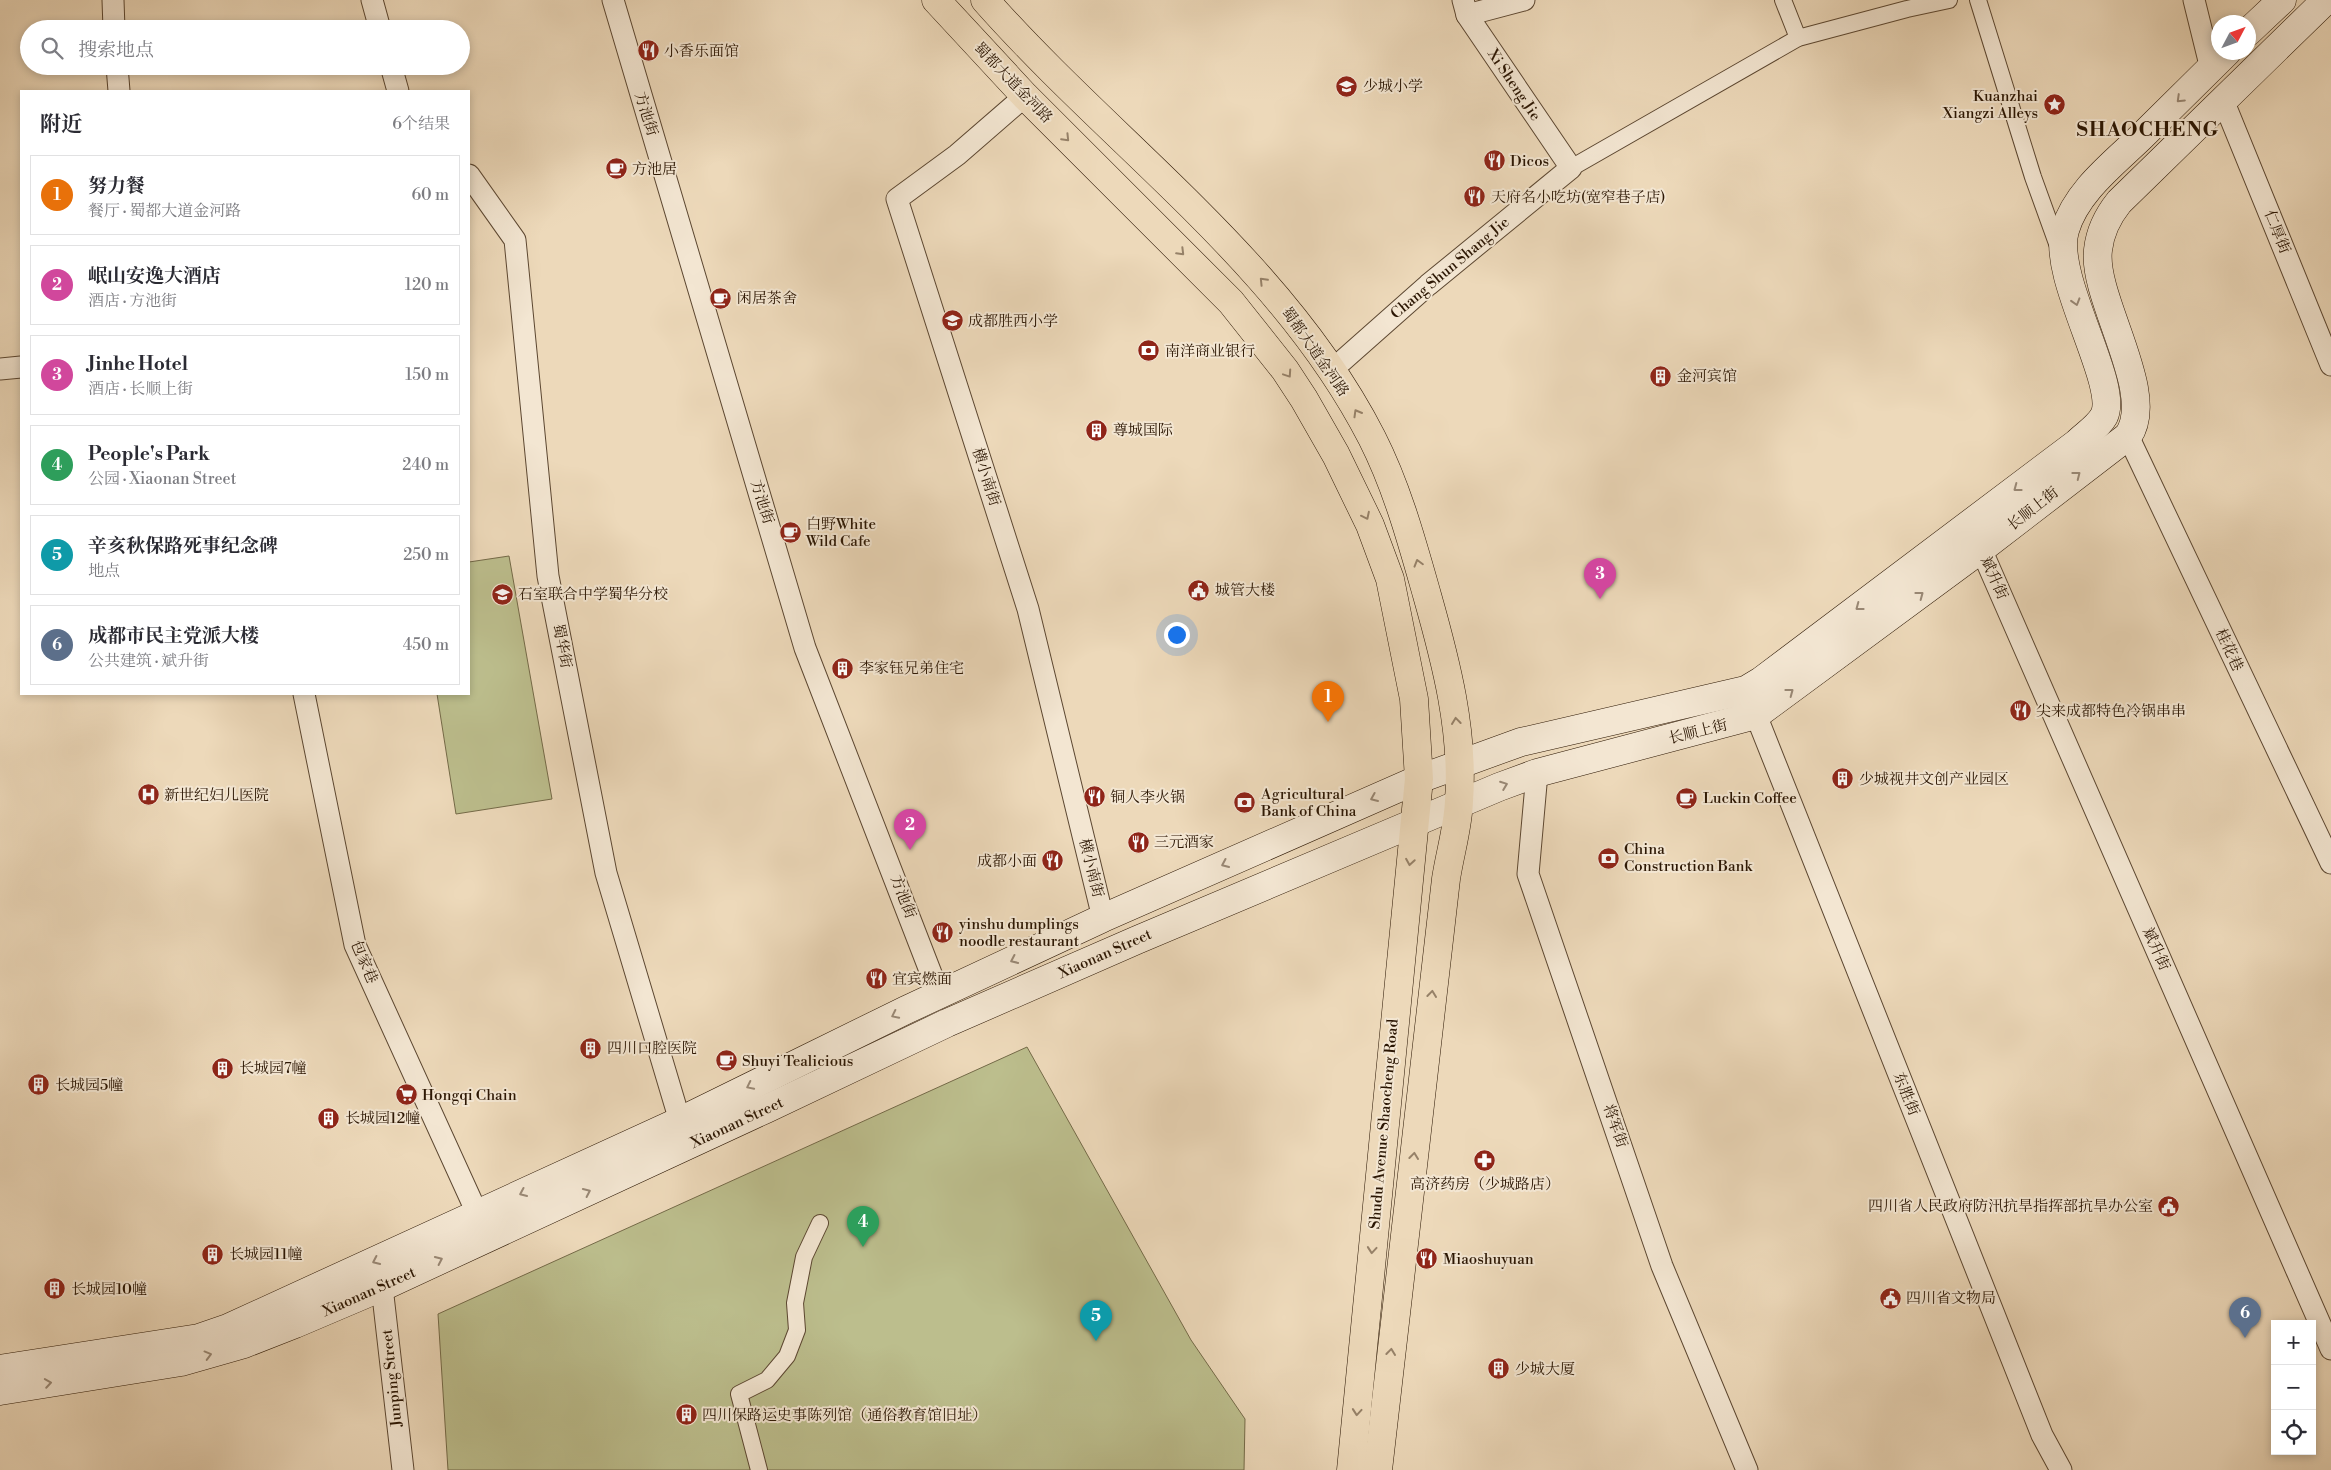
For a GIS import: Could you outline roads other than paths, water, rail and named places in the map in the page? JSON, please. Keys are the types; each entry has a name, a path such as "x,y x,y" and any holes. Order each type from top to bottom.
{"main road":[{"name":"蜀都大道金河路","path":"936,0 1025,96 1231,302 1285,370 1309,407 1336,455 1370,525 1390,579 1414,699 1419,779"},
{"name":"蜀都大道金河路","path":"985,0 1269,288 1332,370 1372,438 1408,526 1442,649 1453,702 1460,762 1459,804"},
{"path":"2256,24 2282,0"},
{"path":"2128,436 2134,421 2135,402 2131,376 2101,279 2097,252 2102,229 2109,214 2119,202 2326,0"},
{"name":"长顺上街","path":"1419,779 1460,762 1522,742 1746,690 1776,670 2077,443 2104,417 2106,397 2064,262 2064,233 2069,218 2079,201 2106,171 2219,60"},
{"name":"长顺上街","path":"1459,804 1537,773 1756,715 1981,549 2128,436"},
{"name":"Xiaonan Street","path":"0,1369 199,1338 268,1312 477,1213 680,1121 940,994 1103,918 1419,779"},
{"name":"Shudu Avenue Shaocheng Road","path":"1351,1470 1419,779"},
{"name":"Xiaonan Street","path":"0,1391 181,1362 244,1344 382,1287 947,1023 1137,940 1459,804"},
{"name":"Shudu Avenue Shaocheng Road","path":"1378,1470 1446,878 1459,804"}],"street":[{"path":"112,0 113,20"},
{"path":"372,0 378,20"},
{"name":"方池街","path":"613,0 805,648 940,994"},
{"path":"1465,8 1524,0"},
{"path":"1783,0 1798,38"},
{"path":"1571,168 1798,38 1949,0"},
{"path":"1978,0 2033,177 2064,262"},
{"path":"2194,0 2211,41"},
{"name":"Xi Sheng Jie","path":"1465,8 1571,168"},
{"path":"117,75 118,90"},
{"path":"394,75 398,90"},
{"name":"横小南街","path":"1025,96 957,155 897,199 1028,609 1103,918"},
{"name":"仁厚街","path":"2223,100 2331,365"},
{"name":"Chang Shun Shang Jie","path":"1332,370 1428,285 1571,168"},
{"name":"蜀华街","path":"470,176 515,240 548,576 606,874 680,1121"},
{"path":"0,369 20,367"},
{"name":"桂花巷","path":"2128,436 2331,863"},
{"name":"斌升街","path":"1981,549 2331,1349"},
{"name":"包家巷","path":"304,695 355,945 477,1213"},
{"name":"东胜街","path":"1756,715 2042,1435 2061,1470"},
{"name":"将军街","path":"1537,773 1528,874 1662,1266 1748,1470"},
{"path":"759,1470 739,1394 767,1380 787,1356 798,1330 795,1303 804,1257 820,1223"},
{"name":"Junping Street","path":"382,1287 402,1470"}],"place":[{"name":"小香乐面馆","path":"648,51"},
{"name":"少城小学","path":"1347,86"},
{"name":"Kuanzhai Xiangzi Alleys","path":"2054,105"},
{"name":"Dicos","path":"1494,161"},
{"name":"方池居","path":"616,169"},
{"name":"天府名小吃坊(宽窄巷子店)","path":"1475,197"},
{"name":"闲居茶舍","path":"721,298"},
{"name":"成都胜西小学","path":"952,321"},
{"name":"南洋商业银行","path":"1149,351"},
{"name":"金河宾馆","path":"1661,376"},
{"name":"尊城国际","path":"1097,430"},
{"name":"白野White Wild Cafe","path":"790,533"},
{"name":"城管大楼","path":"1199,590"},
{"name":"石室联合中学蜀华分校","path":"502,594"},
{"name":"Jinhe Hotel","path":"1600,599"},
{"name":"李家钰兄弟住宅","path":"843,668"},
{"name":"尖来成都特色冷锅串串","path":"2020,711"},
{"name":"努力餐","path":"1328,722"},
{"name":"少城视井文创产业园区","path":"1843,779"},
{"name":"新世纪妇儿医院","path":"148,795"},
{"name":"铜人李火锅","path":"1094,797"},
{"name":"Luckin Coffee","path":"1687,798"},
{"name":"Agricultural Bank of China","path":"1245,803"},
{"name":"三元酒家","path":"1138,842"},
{"name":"岷山安逸大酒店","path":"910,850"},
{"name":"China Construction Bank","path":"1608,858"},
{"name":"成都小面","path":"1053,861"},
{"name":"yinshu dumplings noodle restaurant","path":"943,933"},
{"name":"宜宾燃面","path":"876,979"},
{"name":"四川口腔医院","path":"591,1048"},
{"name":"Shuyi Tealicious","path":"726,1061"},
{"name":"长城园7幢","path":"223,1068"},
{"name":"长城园5幢","path":"39,1085"},
{"name":"Hongqi Chain","path":"406,1095"},
{"name":"长城园12幢","path":"329,1118"},
{"name":"高济药房（少城路店）","path":"1485,1161"},
{"name":"四川省人民政府防汛抗旱指挥部抗旱办公室","path":"2169,1206"},
{"name":"People's Park","path":"863,1247"},
{"name":"长城园11幢","path":"213,1254"},
{"name":"Miaoshuyuan","path":"1427,1259"},
{"name":"长城园10幢","path":"55,1289"},
{"name":"四川省文物局","path":"1890,1298"},
{"name":"成都市民主党派大楼","path":"2245,1338"},
{"name":"辛亥秋保路死事纪念碑","path":"1096,1341"},
{"name":"少城大厦","path":"1499,1369"},
{"name":"四川保路运史事陈列馆（通俗教育馆旧址）","path":"686,1415"}],"district":[{"name":"SHAOCHENG","path":"2148,130"}]}
